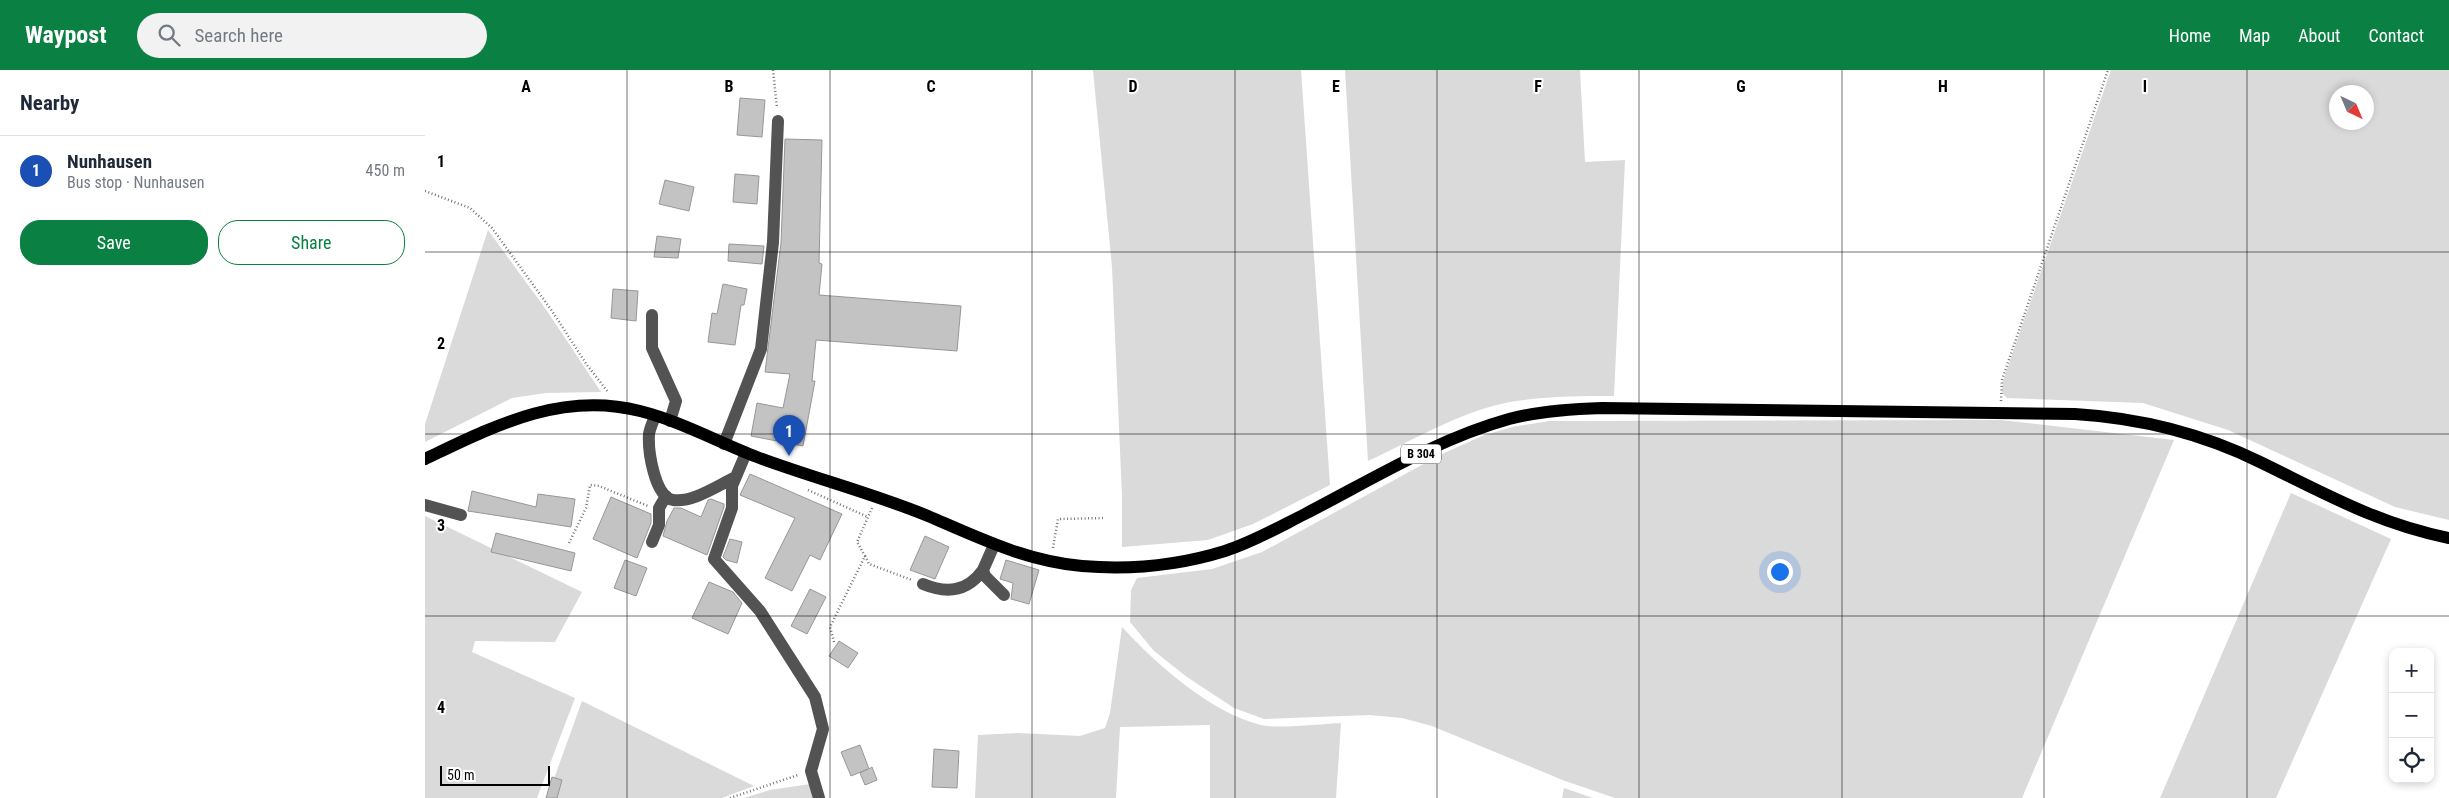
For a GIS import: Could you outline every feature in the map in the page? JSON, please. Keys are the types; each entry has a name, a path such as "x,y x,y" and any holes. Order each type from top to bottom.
{"main road":[{"name":"B 304","path":"425,459 486,429 532,413 580,406 625,408 669,421 746,453 927,516 994,545 1051,562 1112,567 1170,563 1226,550 1278,528 1437,446 1480,429 1542,412 1602,408 2109,416 2171,428 2259,461 2325,496 2365,514 2418,532 2449,538"}],"street":[{"path":"724,444 761,349 773,242 778,121"},
{"path":"652,315 651,348 676,401 669,421"},
{"path":"655,416 649,434 650,451 657,484 665,496 675,500 685,499 734,478"},
{"path":"746,453 734,478 732,486 733,508 714,559 760,612 815,697 823,729 811,771 819,798"},
{"path":"652,542 659,525 659,508 665,496"},
{"path":"425,505 461,515"},
{"path":"923,584 944,590 957,590 972,582 983,570 994,545"},
{"path":"983,570 985,576 1004,595"}],"path":[{"path":"773,70 778,121"},
{"path":"2000,413 2002,380 2108,70"},
{"path":"425,191 470,208 492,228 547,304 592,372 625,408"},
{"path":"569,543 586,508 591,485 659,508"},
{"path":"804,489 868,517"},
{"path":"877,498 857,542 869,564 923,584"},
{"path":"1051,562 1058,519 1105,518"},
{"path":"834,642 830,627 865,556"},
{"path":"730,798 811,771"}],"shaded area":[{"path":"1093,70 1301,70 1330,485 1253,524 1208,540 1122,547 1122,496 1112,267"},
{"path":"1345,70 1580,70 1585,162 1625,160 1614,396 1536,399 1492,406 1456,419 1368,461"},
{"path":"2111,70 2449,70 2449,520 2395,507 2228,430 2143,403 2007,398 2002,393 2003,381"},
{"path":"488,230 547,311 601,392 546,393 512,398 425,442 425,424"},
{"path":"2001,420 2174,440 2022,798 1615,798 1565,781 1432,726 1402,718 1370,715 1264,719 1234,708 1187,677 1154,651 1130,622 1131,590 1137,578 1212,569 1262,552 1442,454 1482,436 1512,427 1550,421"},
{"path":"2291,493 2391,539 2276,798 2160,798"},
{"path":"425,516 582,592 555,642 475,641 472,652 575,698 537,798 425,798"},
{"path":"1122,627 1151,656 1185,685 1223,710 1242,719 1261,725 1278,727 1341,723 1336,798 1210,798 1210,725 1120,727 1116,798 975,798 978,735 1018,733 1080,736 1105,728 1110,713"},
{"path":"582,701 754,786 722,798 547,798"},
{"path":"810,784 814,798 744,798 770,790"},
{"path":"1564,788 1593,798 1562,798"}],"building":[{"path":"740,98 765,100 762,137 737,135"},
{"path":"785,139 822,140 819,263 822,264 819,295 961,306 957,351 816,340 812,381 815,381 803,446 751,436 757,403 783,408 790,374 765,372 781,243"},
{"path":"735,174 759,176 757,204 733,202"},
{"path":"665,180 694,187 689,211 659,204"},
{"path":"657,236 681,239 678,258 654,257"},
{"path":"729,244 764,246 762,264 728,261"},
{"path":"723,284 747,289 744,305 741,305 735,345 708,342 712,313 717,314"},
{"path":"613,289 638,291 636,321 611,318"},
{"path":"750,474 842,514 820,560 810,555 792,591 765,578 795,518 740,495"},
{"path":"472,491 536,507 538,494 575,499 571,527 468,511"},
{"path":"611,497 651,514 651,523 637,558 593,539"},
{"path":"711,499 724,504 724,507 707,555 663,536 667,521 674,508 681,508 701,517 708,500"},
{"path":"496,533 575,553 571,571 491,552"},
{"path":"925,536 949,547 935,579 910,570"},
{"path":"730,539 742,542 737,563 726,560 723,557"},
{"path":"625,560 647,568 636,596 614,588"},
{"path":"1006,560 1039,570 1029,604 1011,599 1013,583 1000,579"},
{"path":"709,582 733,592 742,603 728,634 692,618"},
{"path":"810,589 826,597 807,634 791,626"},
{"path":"839,641 858,653 848,668 829,656"},
{"path":"860,745 869,769 872,767 877,780 865,785 860,773 868,769 851,776 841,752"},
{"path":"934,749 959,751 957,788 932,787"},
{"path":"552,777 562,780 557,798 546,798"}],"place":[{"name":"Nunhausen","path":"789,456"}]}
